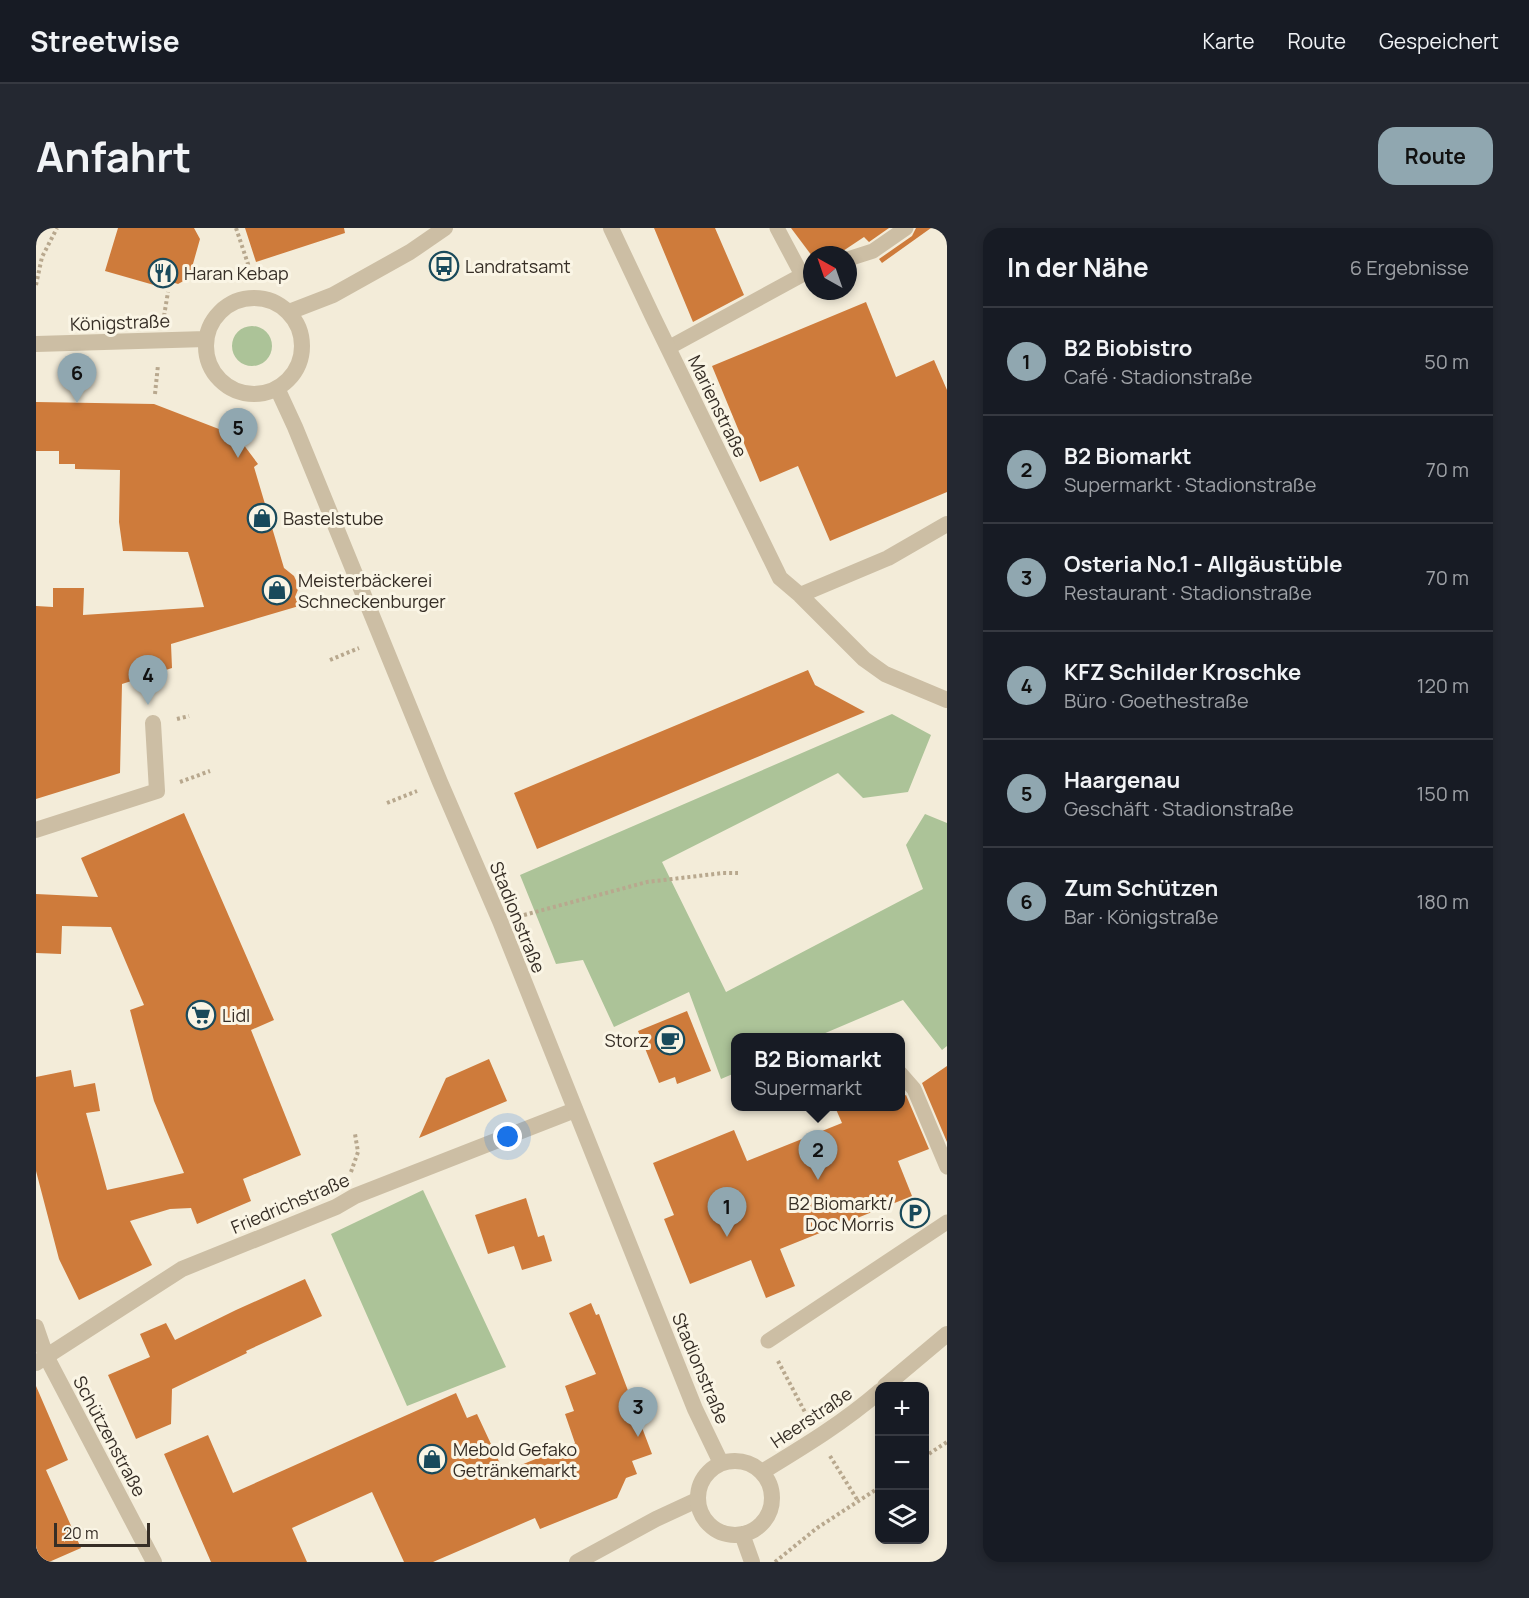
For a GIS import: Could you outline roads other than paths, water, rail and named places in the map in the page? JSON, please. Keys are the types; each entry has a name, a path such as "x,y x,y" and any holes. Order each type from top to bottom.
{"street":[{"path":"289,312 333,295 410,252 445,228"},
{"name":"Marienstraße","path":"611,228 780,578 864,659 885,674 947,700"},
{"path":"262,298 276,303 289,312 302,338 302,353 289,379 277,388 263,393 248,394 233,390 221,381 211,369 206,354 206,339 210,324 219,312 239,300 262,298"},
{"name":"Königstraße","path":"36,344 206,339"},
{"name":"Stadionstraße","path":"277,388 500,921 695,1409 721,1463"},
{"path":"800,595 888,558 947,524"},
{"path":"36,830 157,791 153,723"},
{"name":"Friedrichstraße","path":"41,1359 182,1269 336,1207 355,1196 575,1110"},
{"name":"Schützenstraße","path":"36,1327 41,1359 154,1562"},
{"path":"890,1382 947,1334"},
{"name":"Heerstraße","path":"762,1472 818,1438 875,1395"},
{"path":"732,1460 743,1461 754,1465 762,1472 769,1482 772,1504 761,1524 752,1531 729,1535 717,1531 707,1523 700,1512 697,1500 701,1482 713,1467 732,1460"},
{"path":"577,1562 656,1519 697,1500"},
{"path":"742,1534 752,1562"}],"lane":[{"path":"777,228 803,268"},
{"path":"857,257 873,251 906,228"},
{"path":"668,348 803,276"},
{"path":"905,1079 914,1089 947,1167"},
{"path":"768,1341 947,1222"}],"place":[{"name":"Landratsamt","path":"444,266"},
{"name":"Haran Kebap","path":"163,273"},
{"name":"Zum Schützen","path":"77,403"},
{"name":"Haargenau","path":"238,458"},
{"name":"Bastelstube","path":"262,518"},
{"name":"Meisterbäckerei Schneckenburger","path":"277,590"},
{"name":"KFZ Schilder Kroschke","path":"148,705"},
{"name":"Lidl","path":"201,1015"},
{"name":"Storz","path":"670,1040"},
{"name":"B2 Biomarkt","path":"818,1180"},
{"name":"B2 Biomarkt/ Doc Morris","path":"915,1213"},
{"name":"B2 Biobistro","path":"727,1237"},
{"name":"Osteria No.1 - Allgäustüble","path":"638,1437"},
{"name":"Mebold Gefako Getränkemarkt","path":"432,1459"}]}
